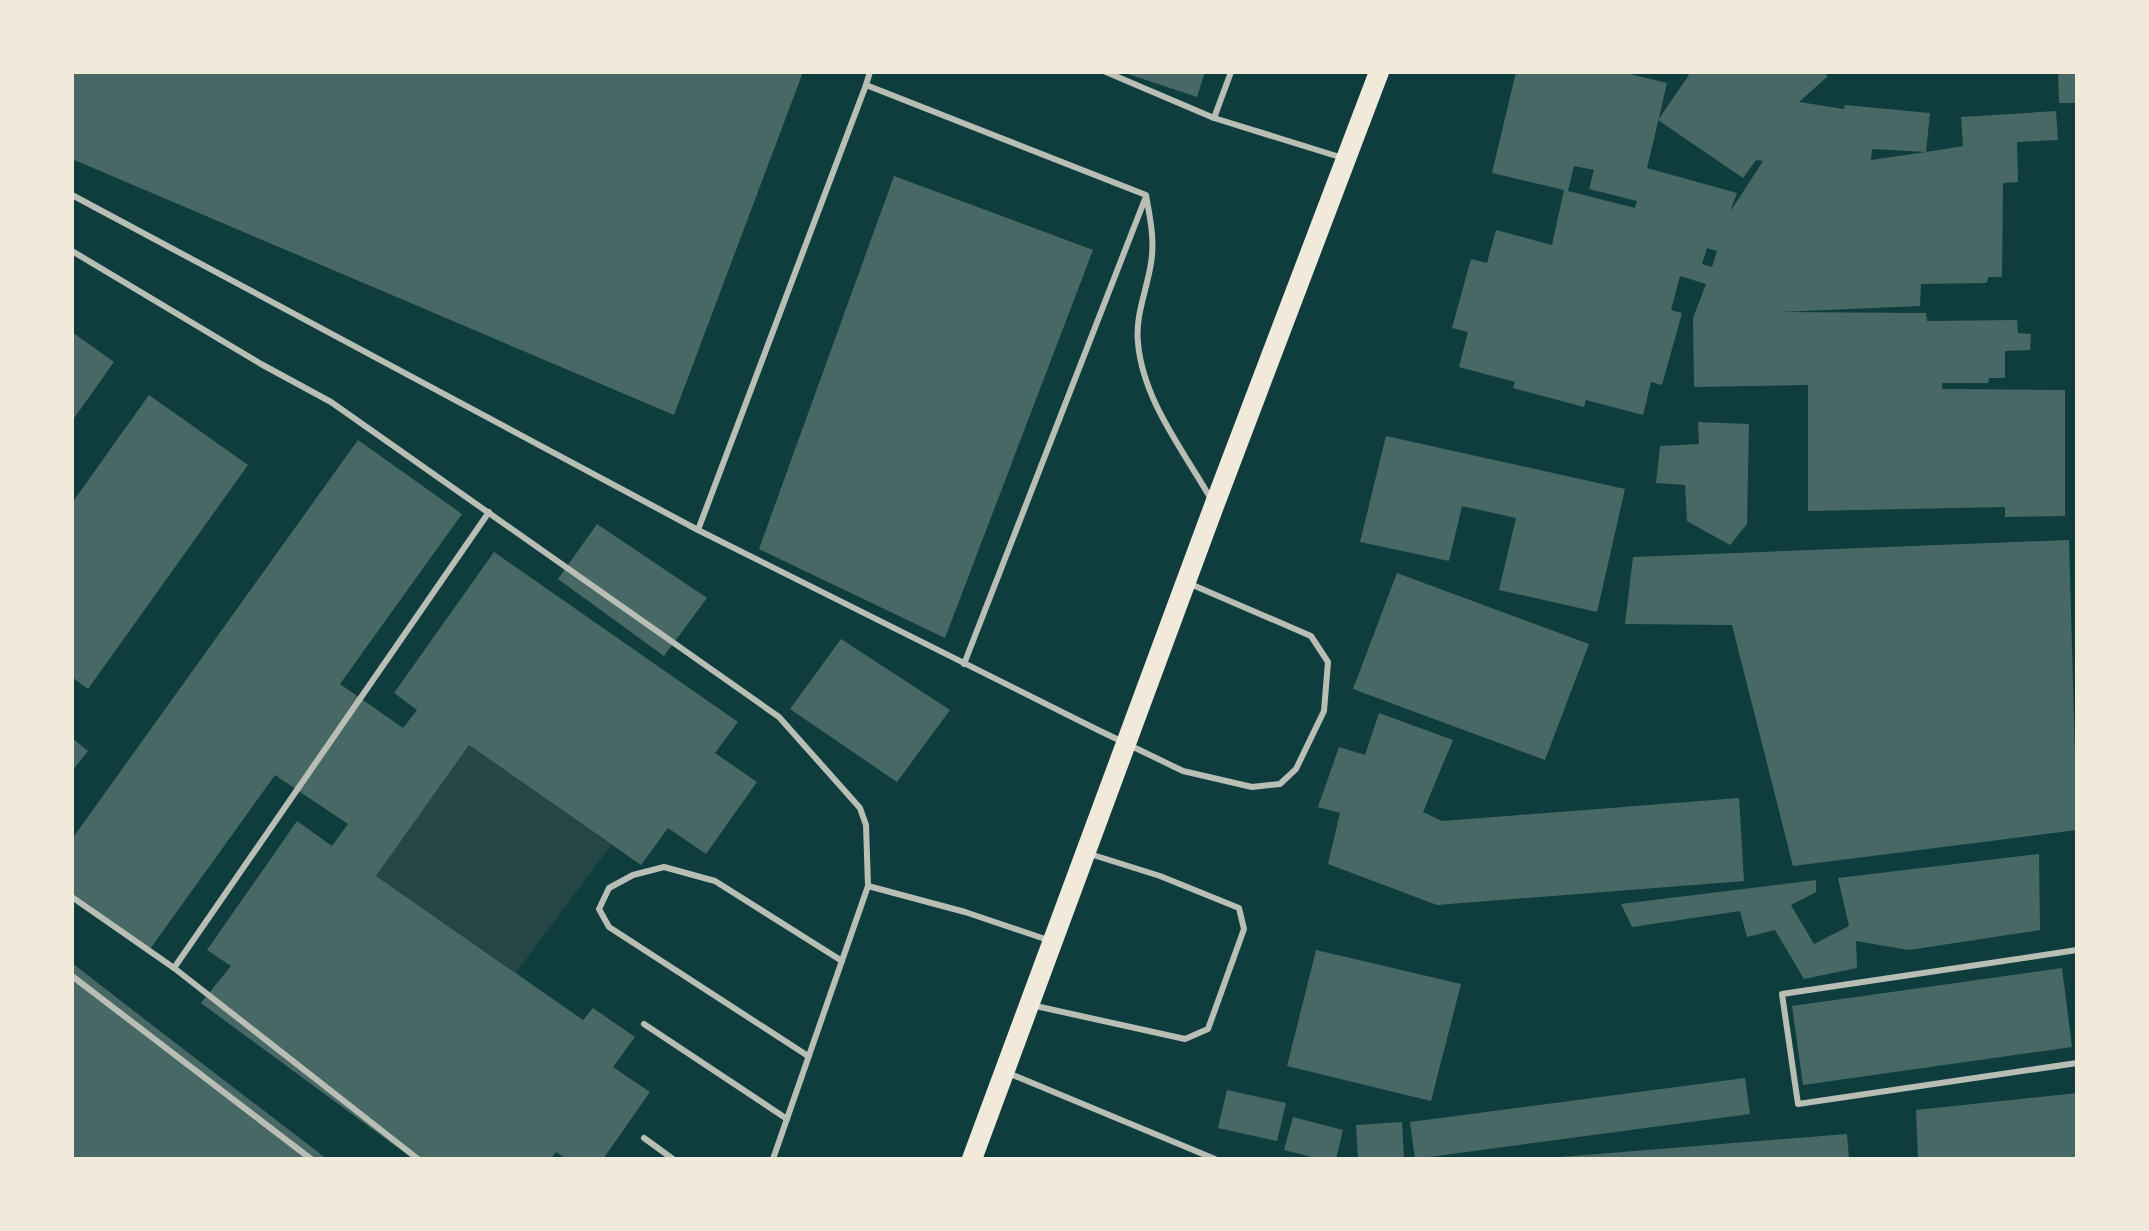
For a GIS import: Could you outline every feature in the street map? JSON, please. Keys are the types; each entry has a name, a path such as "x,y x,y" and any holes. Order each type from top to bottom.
{"main road":[{"path":"972,1159 1379,72"}],"lane":[{"path":"698,530 870,72"},
{"path":"1106,72 1214,118 1346,159"},
{"path":"1214,118 1231,72"},
{"path":"866,85 1146,195"},
{"path":"72,195 698,530 1183,771 1252,787 1280,784 1296,769 1324,711 1328,662 1311,636 1188,583"},
{"path":"1146,195 1152,233 1151,263 1141,303 1137,340 1144,377 1214,506"},
{"path":"964,664 1146,195"},
{"path":"72,251 261,364 331,402 489,512 779,717 860,808 866,825 868,886 773,1159"},
{"path":"174,968 489,512"},
{"path":"1030,1005 1185,1039 1208,1029 1244,929 1239,908 1160,876 1087,853"},
{"path":"808,1056 609,927 599,909 609,888 633,875 664,867 715,881 842,961"},
{"path":"868,886 965,912 1054,941"},
{"path":"72,897 174,968 418,1159"},
{"path":"2077,950 1782,994 1798,1104 2077,1063"},
{"path":"72,976 311,1159"},
{"path":"644,1024 787,1119"},
{"path":"1005,1071 1215,1159"},
{"path":"644,1138 673,1159"}],"shaded area":[{"path":"469,745 611,845 516,973 376,876"}],"building":[{"path":"72,72 803,72 674,415 72,159"},
{"path":"1122,72 1205,72 1197,97"},
{"path":"1516,72 1621,72 1667,83 1659,119 1689,75 1683,72 1822,72 1828,76 1799,102 1844,109 1845,105 1930,113 1926,152 1963,146 1961,117 2056,111 2058,140 2017,142 2018,182 2003,183 2002,277 1988,277 1987,283 1921,284 1920,306 1780,312 1926,313 1927,321 2017,320 2018,333 2031,334 2030,350 2005,351 2005,378 1989,378 1988,383 1942,383 1942,389 2065,390 2065,516 2005,517 2005,507 1808,511 1808,385 1694,387 1693,318 1706,284 1680,276 1671,310 1682,313 1662,385 1651,382 1643,415 1586,400 1584,407 1513,388 1515,382 1459,367 1468,332 1452,328 1471,259 1487,263 1496,230 1552,245 1564,190 1492,173","holes":["1658,120 1743,178 1756,160 1763,161 1730,212 1737,193 1647,168","1872,149 1926,152 1871,160","1574,166 1594,170 1589,189 1637,201 1635,208 1568,191","1707,248 1717,251 1712,267 1702,264"]},
{"path":"2058,72 2077,72 2077,103 2059,103"},
{"path":"894,176 1093,250 945,638 759,549"},
{"path":"72,332 114,362 72,421"},
{"path":"149,395 248,465 88,689 72,677 72,503"},
{"path":"1698,422 1749,424 1747,524 1730,545 1687,521 1685,485 1656,483 1660,446 1699,444"},
{"path":"1386,436 1625,489 1597,612 1499,590 1516,518 1462,506 1449,561 1360,542"},
{"path":"358,440 462,514 340,684 403,728 417,710 394,693 494,552 738,722 715,753 757,782 706,854 668,828 641,865 469,745 376,876 583,1020 593,1008 635,1037 613,1067 650,1092 603,1159 566,1159 556,1152 551,1159 413,1159 201,1003 231,966 207,950 297,821 332,846 348,824 275,775 150,949 72,893 72,839"},
{"path":"597,524 707,598 664,656 558,579"},
{"path":"2069,540 2077,830 1793,866 1732,625 1625,624 1633,557"},
{"path":"1397,573 1589,644 1545,760 1353,689"},
{"path":"841,639 950,710 897,782 790,709"},
{"path":"1379,713 1453,740 1423,812 1442,821 1739,798 1744,881 1437,905 1328,864 1340,813 1318,807 1339,747 1365,755"},
{"path":"72,738 88,751 72,771"},
{"path":"2039,854 2040,930 1909,950 1856,941 1857,968 1804,979 1775,930 1747,937 1740,911 1632,927 1621,904 1816,880 1816,892 1791,905 1814,944 1849,926 1838,878"},
{"path":"1316,950 1461,984 1431,1101 1287,1066"},
{"path":"72,963 152,1025 327,1159 72,1159"},
{"path":"2062,968 2072,1047 1803,1085 1792,1006"},
{"path":"1745,1078 1750,1114 1415,1159 1410,1122"},
{"path":"1227,1090 1286,1103 1277,1141 1218,1128"},
{"path":"2077,1093 2077,1159 1918,1159 1916,1110"},
{"path":"1293,1117 1343,1130 1336,1159 1319,1159 1284,1150"},
{"path":"1402,1122 1404,1159 1358,1159 1356,1125"},
{"path":"1847,1134 1849,1159 1560,1159 1560,1157"}]}
